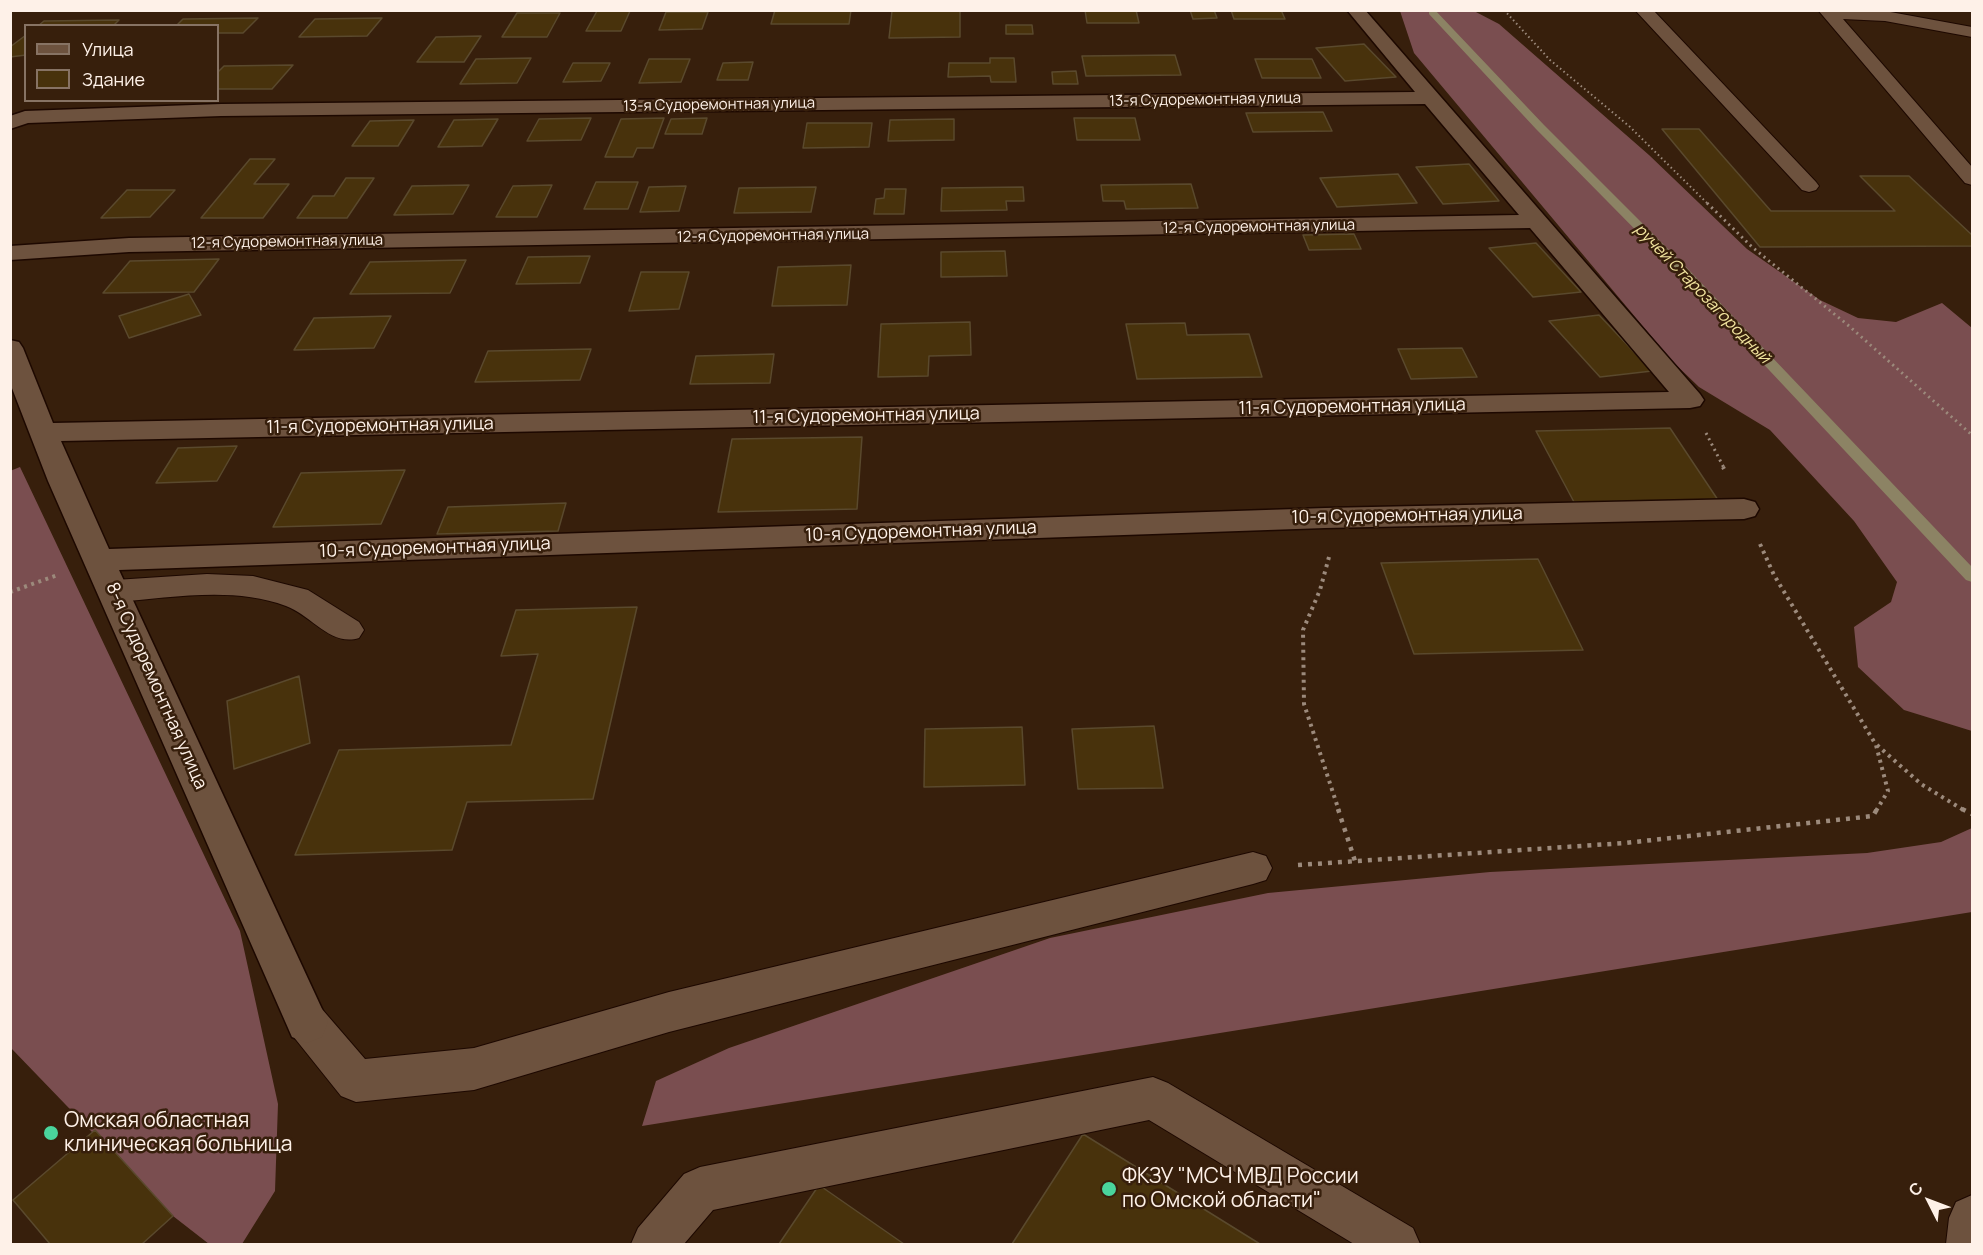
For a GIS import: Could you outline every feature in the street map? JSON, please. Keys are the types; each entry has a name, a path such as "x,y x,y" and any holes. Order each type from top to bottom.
{"street":[{"path":"1355,10 1690,400"},
{"name":"13-я Судоремонтная улица","path":"10,123 26,117 221,110 1429,98"},
{"name":"12-я Судоремонтная улица","path":"10,253 129,244 865,234 1536,221"},
{"name":"8-я Судоремонтная улица","path":"10,348 98,560 115,591 144,662 307,1022"},
{"name":"11-я Судоремонтная улица","path":"43,432 1690,400"},
{"name":"10-я Судоремонтная улица","path":"98,560 1324,518 1744,509"}],"lane":[{"path":"1643,10 1809,186"},
{"path":"1827,12 1885,16 1972,32"},
{"path":"1827,12 1972,179"},
{"path":"115,591 206,585 253,586 299,599 348,630"},
{"path":"307,1022 356,1081 474,1069 669,1012 1253,868"},
{"path":"654,1245 700,1190 1152,1098 1397,1245"},
{"path":"1970,1245 1972,1218"}],"path":[{"path":"1504,10 1550,60 1618,116 1752,247 1849,326 1972,435"},
{"path":"1253,868 1625,843 1873,816 1888,790 1876,745 1774,575 1690,400"},
{"path":"1324,518 1329,554 1320,590 1303,630 1304,704 1355,861"},
{"path":"1876,745 1920,784 1959,809 1972,814"}],"shaded area":[{"path":"1400,11 1474,11 1499,24 1649,155 1747,249 1820,300 1858,318 1896,322 1942,303 1972,328 1972,731 1904,710 1858,667 1854,627 1891,602 1897,582 1854,521 1770,430 1699,387 1672,361 1414,53"},
{"path":"20,467 240,931 278,1104 275,1191 242,1244 209,1244 173,1216 11,1048 10,471"},
{"path":"1972,828 1972,912 642,1126 656,1081 729,1048 1050,938 1268,893 1490,872 1867,853 1941,842"}],"building":[{"path":"775,10 851,10 849,24 771,24"},
{"path":"1085,10 1136,10 1139,23 1087,23"},
{"path":"1190,10 1214,10 1217,18 1193,19"},
{"path":"1231,10 1281,10 1285,19 1234,19"},
{"path":"597,11 630,11 621,31 586,31"},
{"path":"892,11 960,11 960,37 889,38"},
{"path":"666,12 708,12 702,29 659,30"},
{"path":"517,13 560,13 547,37 502,37"},
{"path":"258,18 243,33 219,33 219,24 178,24 183,19"},
{"path":"382,18 367,36 299,37 315,19"},
{"path":"119,20 115,24 40,24 44,21"},
{"path":"1006,25 1032,25 1033,34 1006,34"},
{"path":"24,36 24,55 10,57 10,47"},
{"path":"481,36 464,62 417,62 436,37"},
{"path":"1364,44 1396,77 1345,81 1316,48"},
{"path":"1175,55 1181,75 1086,76 1082,56"},
{"path":"531,58 517,83 460,84 476,59"},
{"path":"990,58 1014,58 1016,82 991,82 990,76 948,77 949,63 990,63"},
{"path":"649,59 690,59 681,82 639,83"},
{"path":"1255,59 1312,59 1321,78 1262,78"},
{"path":"753,62 748,80 717,80 723,63"},
{"path":"573,63 610,63 601,81 563,82"},
{"path":"293,65 272,89 219,89 219,71 224,66"},
{"path":"1076,71 1078,84 1053,84 1052,72"},
{"path":"1323,112 1332,131 1253,132 1246,113"},
{"path":"591,118 581,140 527,141 539,119"},
{"path":"664,118 653,148 637,148 633,157 605,157 621,119"},
{"path":"707,118 702,134 665,134 671,119"},
{"path":"1074,118 1135,118 1140,140 1077,140"},
{"path":"498,119 482,146 438,147 454,120"},
{"path":"954,119 954,140 888,141 890,120"},
{"path":"414,120 398,146 352,146 370,121"},
{"path":"807,123 872,123 869,147 803,148"},
{"path":"1662,129 1699,129 1771,211 1895,211 1860,176 1909,176 1972,235 1972,246 1760,247"},
{"path":"250,159 275,159 254,184 289,184 263,218 201,218"},
{"path":"1469,164 1499,201 1443,204 1416,167"},
{"path":"1398,174 1417,203 1337,207 1320,178"},
{"path":"346,178 374,178 347,218 297,218 313,196 334,196"},
{"path":"596,182 638,182 628,209 584,209"},
{"path":"1191,184 1198,208 1126,209 1124,201 1103,201 1101,185"},
{"path":"469,185 453,214 394,215 412,186"},
{"path":"552,185 537,217 496,217 513,186"},
{"path":"686,186 679,211 640,212 649,187"},
{"path":"816,187 811,212 734,213 739,188"},
{"path":"1023,187 1024,201 1006,201 1007,210 941,211 942,188"},
{"path":"885,189 906,189 904,214 874,214 876,199 884,198"},
{"path":"127,190 175,190 150,217 101,218"},
{"path":"1354,234 1361,249 1309,250 1303,235"},
{"path":"1536,243 1581,292 1533,297 1489,248"},
{"path":"1005,251 1007,276 941,277 941,252"},
{"path":"590,256 580,283 516,284 528,257"},
{"path":"219,259 194,292 103,293 130,261"},
{"path":"466,260 450,293 350,294 370,262"},
{"path":"851,265 847,305 772,306 778,267"},
{"path":"641,272 689,272 679,309 629,311"},
{"path":"189,294 201,315 129,338 119,316"},
{"path":"1599,315 1652,371 1600,377 1549,321"},
{"path":"391,316 374,348 294,350 314,318"},
{"path":"970,322 971,355 929,356 928,376 878,377 881,324"},
{"path":"1185,323 1187,335 1249,334 1262,377 1137,379 1126,324"},
{"path":"1462,348 1477,377 1411,379 1398,349"},
{"path":"591,349 580,380 475,382 488,351"},
{"path":"774,354 770,383 690,384 696,356"},
{"path":"1670,428 1718,500 1574,502 1536,431"},
{"path":"862,437 857,509 718,512 732,439"},
{"path":"237,446 217,481 156,483 178,448"},
{"path":"405,470 381,524 273,527 301,473"},
{"path":"566,503 558,531 437,534 448,507"},
{"path":"1538,559 1583,650 1414,654 1381,563"},
{"path":"637,607 593,799 467,802 452,850 295,855 339,750 511,745 538,654 501,656 516,610"},
{"path":"299,676 310,743 234,769 227,701"},
{"path":"1154,726 1163,788 1078,789 1072,729"},
{"path":"1022,727 1025,785 924,787 925,729"},
{"path":"95,1130 173,1216 142,1244 50,1244 13,1200"},
{"name":"ФКЗУ \"МСЧ МВД России по Омской области\"","path":"1083,1134 1260,1244 1012,1244"},
{"path":"819,1185 904,1244 779,1244"}],"waterway":[{"name":"ручей Старозагородный","path":"1432,12 1540,127 1683,271 1972,576"}],"place":[{"name":"Омская областная клиническая больница","path":"51,1133"},
{"name":"ФКЗУ \"МСЧ МВД России по Омской области\"","path":"1109,1189"}]}
